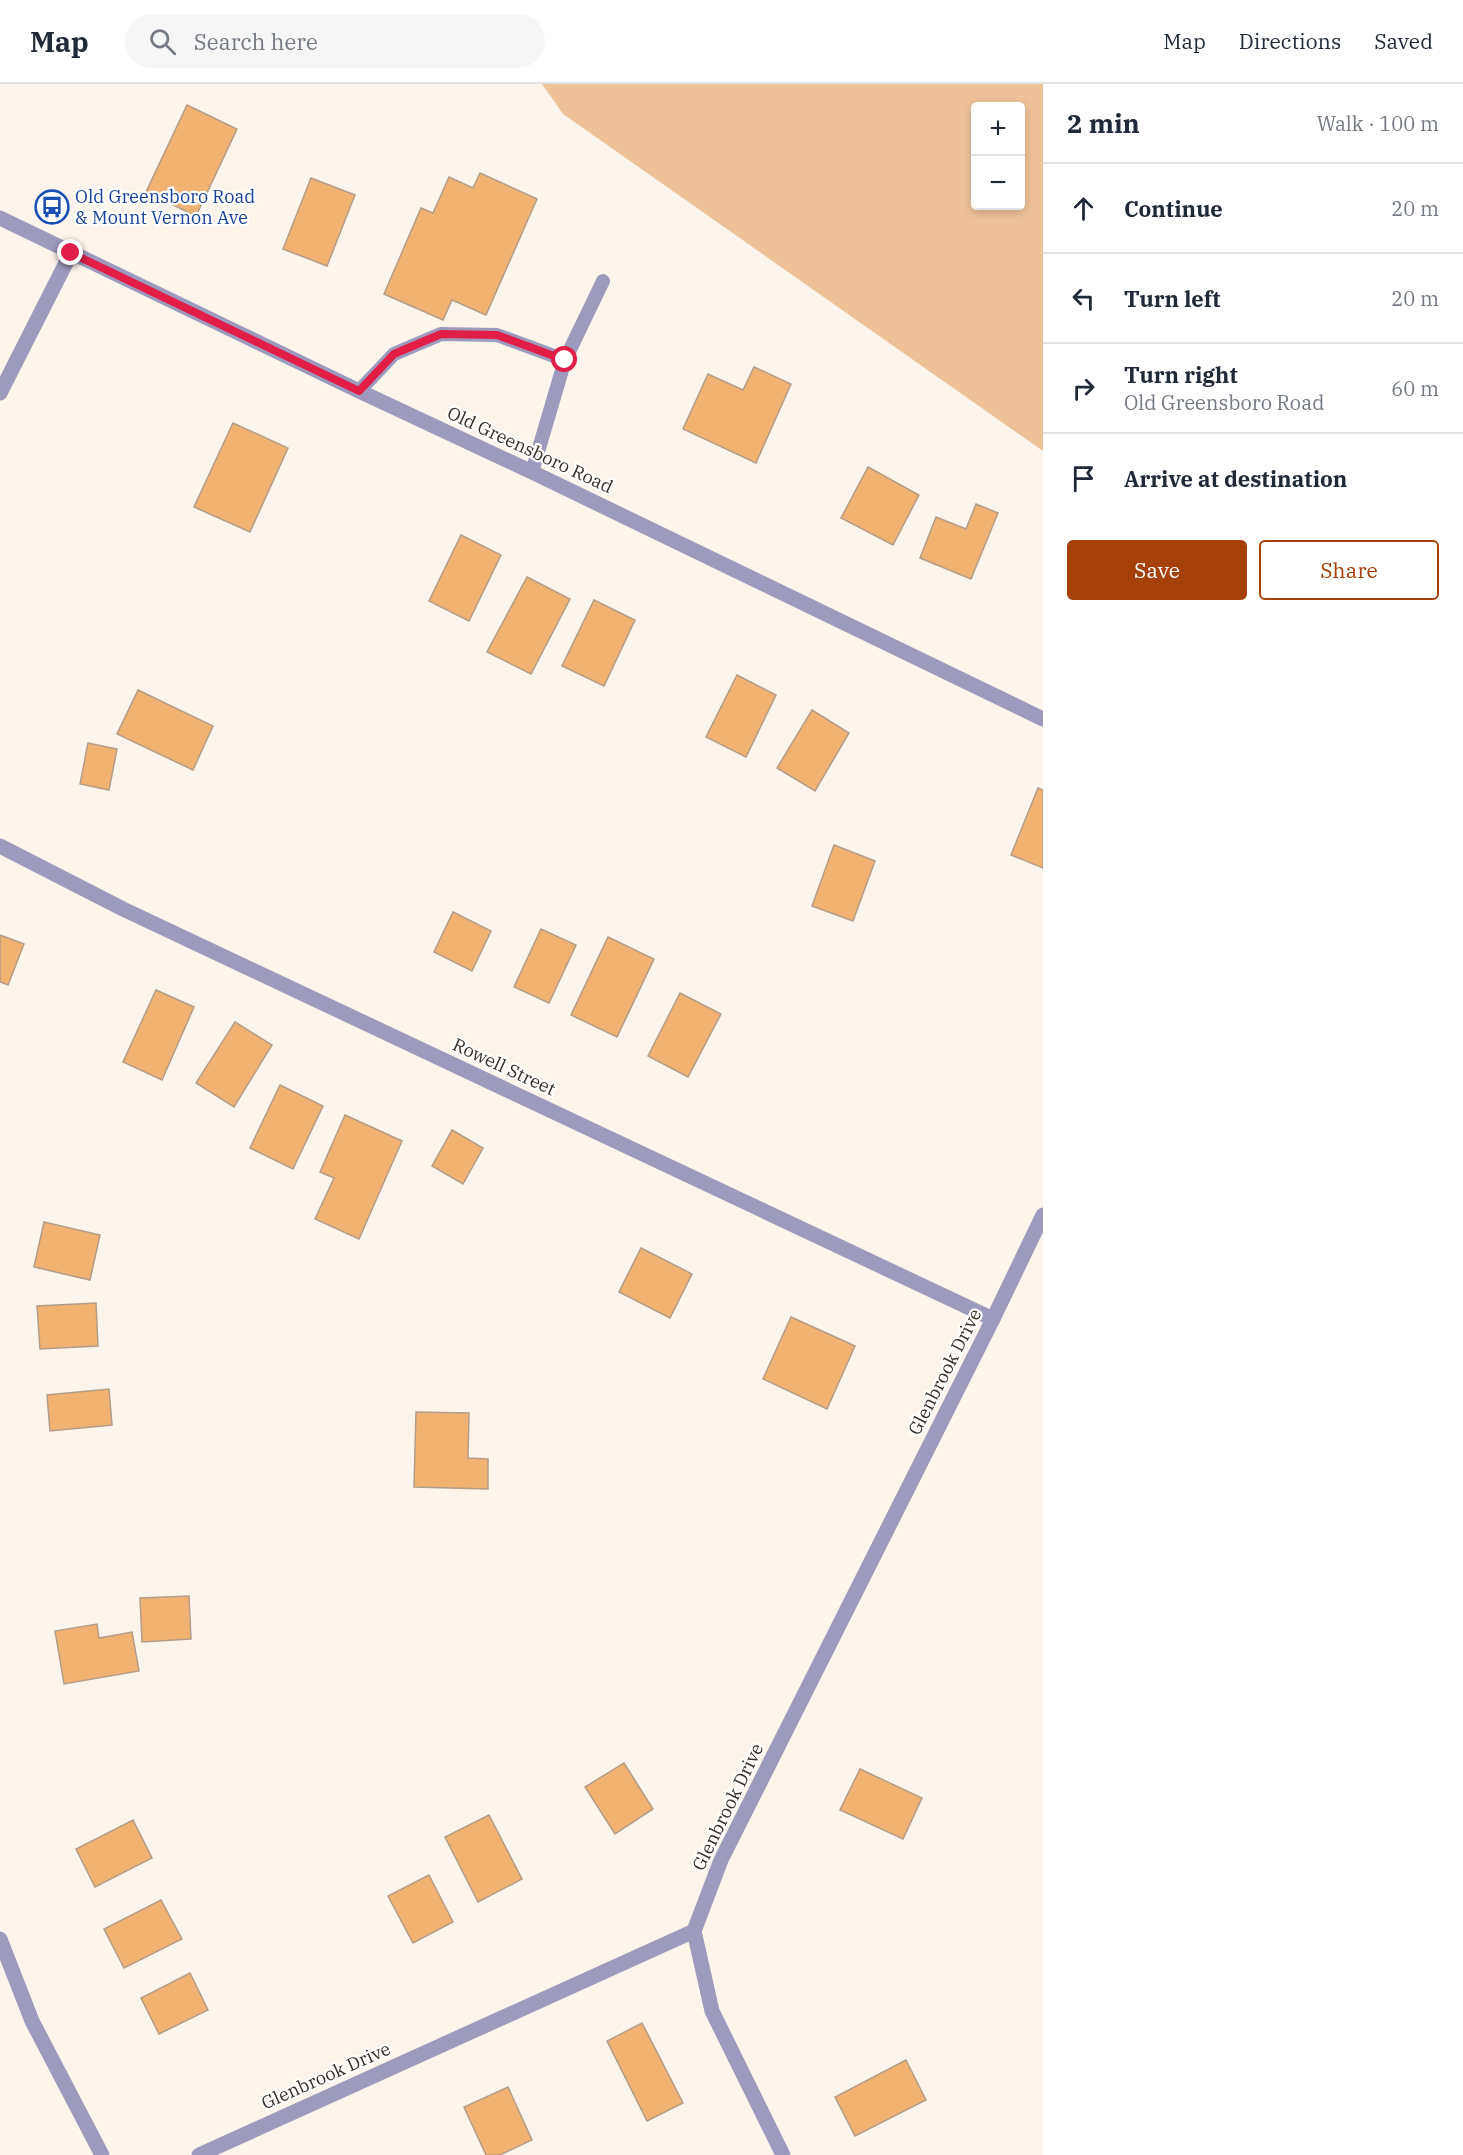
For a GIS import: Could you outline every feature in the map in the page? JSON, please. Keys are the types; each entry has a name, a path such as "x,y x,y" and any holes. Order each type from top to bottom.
{"street":[{"name":"Old Greensboro Road","path":"0,218 1043,719"},
{"path":"0,393 71,253"},
{"name":"Rowell Street","path":"0,846 134,914 993,1319"},
{"name":"Glenbrook Drive","path":"199,2155 694,1931 721,1860 1043,1215"},
{"path":"694,1931 712,2011 783,2155"},
{"path":"0,1939 32,2021 102,2155"}],"lane":[{"path":"532,472 565,360 603,281"},
{"path":"359,391 394,354 441,334 497,335 565,360"}],"shaded area":[{"path":"542,84 1043,84 1043,451 563,114"}],"building":[{"path":"187,105 237,129 196,216 146,192"},
{"path":"480,173 537,199 486,315 452,300 443,320 384,294 421,208 433,213 449,177 473,188"},
{"path":"311,178 355,195 327,266 283,249"},
{"path":"754,367 791,384 756,463 683,429 708,374 743,390"},
{"path":"233,423 288,448 250,532 194,507"},
{"path":"868,467 919,495 893,545 841,518"},
{"path":"976,504 998,513 971,579 920,558 936,517 966,529"},
{"path":"461,535 501,555 469,621 429,601"},
{"path":"527,577 570,599 531,674 487,652"},
{"path":"594,600 635,620 604,686 562,666"},
{"path":"737,675 776,695 746,757 706,737"},
{"path":"138,690 213,726 193,770 117,734"},
{"path":"812,710 849,733 815,791 777,768"},
{"path":"88,743 117,749 109,790 80,784"},
{"path":"1038,788 1043,790 1043,868 1011,855"},
{"path":"834,845 875,861 853,921 812,906"},
{"path":"453,912 491,931 472,971 434,952"},
{"path":"541,929 576,945 549,1003 514,987"},
{"path":"0,935 24,944 8,985 0,982"},
{"path":"608,937 654,959 617,1037 571,1015"},
{"path":"156,990 194,1007 162,1080 123,1062"},
{"path":"680,993 721,1014 688,1077 648,1056"},
{"path":"235,1022 272,1045 234,1107 196,1083"},
{"path":"280,1085 323,1106 293,1169 250,1148"},
{"path":"345,1115 402,1141 359,1239 315,1219 334,1178 320,1172"},
{"path":"452,1130 483,1148 463,1184 432,1166"},
{"path":"44,1222 100,1235 90,1280 34,1267"},
{"path":"641,1248 692,1274 670,1318 619,1292"},
{"path":"96,1303 98,1346 40,1349 37,1306"},
{"path":"791,1317 855,1346 827,1409 763,1379"},
{"path":"109,1389 112,1425 50,1431 47,1395"},
{"path":"416,1412 469,1413 468,1458 488,1459 488,1489 414,1487"},
{"path":"189,1596 191,1639 142,1642 140,1598"},
{"path":"97,1624 99,1638 132,1632 139,1671 64,1684 55,1631"},
{"path":"624,1763 653,1809 615,1834 585,1787"},
{"path":"860,1769 922,1798 903,1839 840,1810"},
{"path":"489,1815 522,1879 478,1902 445,1837"},
{"path":"133,1820 152,1858 95,1887 76,1849"},
{"path":"429,1875 453,1922 413,1943 388,1896"},
{"path":"161,1900 182,1939 124,1968 104,1929"},
{"path":"190,1973 208,2010 159,2034 141,1998"},
{"path":"642,2023 683,2103 647,2121 607,2041"},
{"path":"906,2060 926,2100 855,2136 835,2097"},
{"path":"508,2087 532,2140 500,2155 486,2155 464,2107"}],"place":[{"name":"Old Greensboro Road & Mount Vernon Ave","path":"52,207"}],"route":[{"path":"71,253 359,391 394,354 441,334 497,335 565,360"}]}
